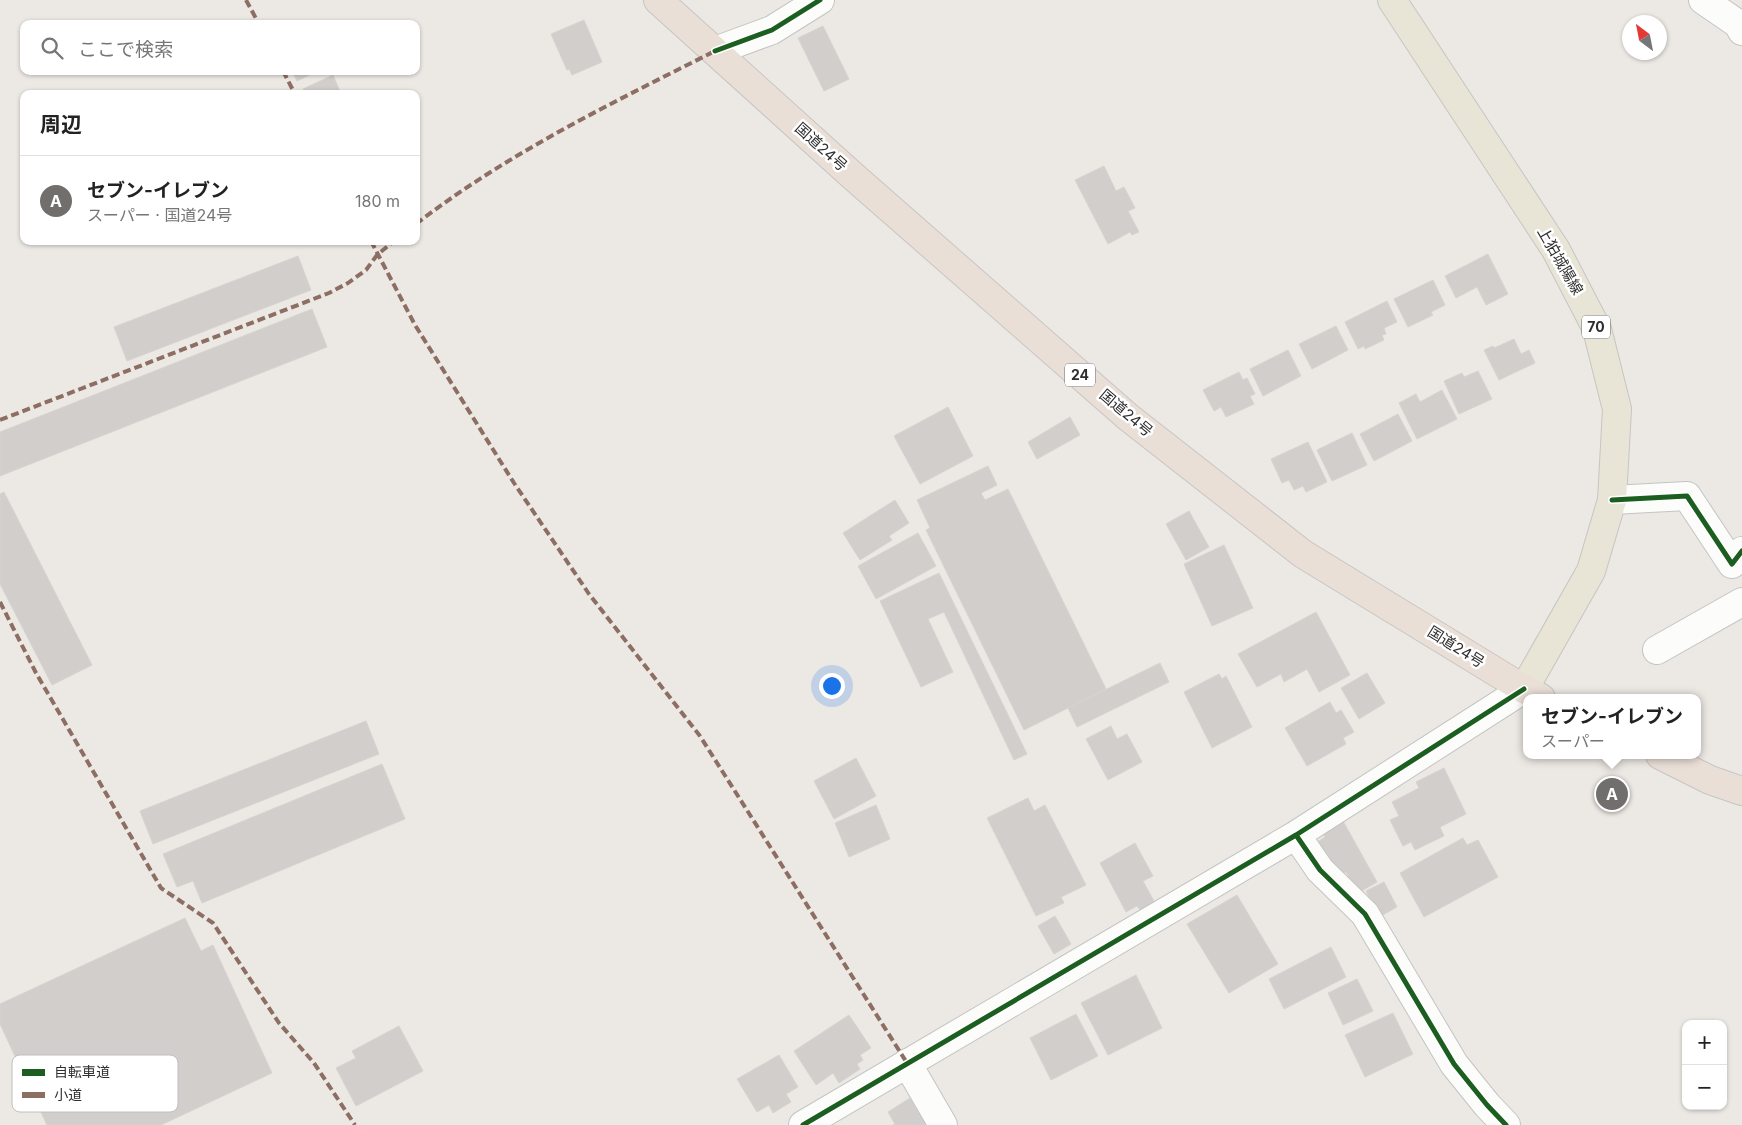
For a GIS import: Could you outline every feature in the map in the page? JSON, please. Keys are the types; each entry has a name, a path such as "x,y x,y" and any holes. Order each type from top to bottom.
{"highway":[{"name":"国道24号","path":"658,0 854,176 1128,417 1303,554 1533,694"},
{"path":"1668,759 1710,780 1742,791"}],"main road":[{"name":"上狛城陽線","path":"1392,0 1556,250 1597,329 1617,409 1612,500 1591,571 1533,694"}],"street":[{"path":"715,51 772,30 820,0"},
{"path":"1703,0 1738,24 1742,31"},
{"path":"1612,500 1687,496 1739,565"},
{"path":"1657,650 1742,602"},
{"path":"803,1125 1523,700"},
{"path":"1296,835 1320,870 1365,914 1454,1064 1506,1125"},
{"path":"906,1063 943,1125"}],"building":[{"path":"584,20 602,62 572,75 569,69 567,70 551,34"},
{"path":"823,26 849,79 824,91 798,38"},
{"path":"294,75 310,75 297,81"},
{"path":"333,75 339,90 304,90"},
{"path":"1104,166 1116,191 1124,187 1135,208 1128,211 1139,232 1132,235 1130,232 1108,244 1075,180"},
{"path":"1488,254 1508,294 1486,305 1477,287 1456,298 1445,276"},
{"path":"298,256 311,290 127,361 114,327"},
{"path":"1433,280 1445,305 1431,312 1433,315 1408,327 1394,299"},
{"path":"1387,301 1397,322 1384,328 1386,334 1382,335 1384,340 1365,349 1364,346 1358,349 1345,322"},
{"path":"312,309 327,347 0,476 0,432"},
{"path":"1336,326 1348,350 1312,369 1299,344"},
{"path":"1514,339 1521,354 1529,350 1535,363 1499,380 1484,350 1493,346 1494,348"},
{"path":"1288,350 1301,376 1263,396 1250,369"},
{"path":"1478,371 1492,399 1459,414 1444,381 1462,373 1464,377"},
{"path":"1239,372 1243,380 1247,378 1255,394 1250,396 1254,404 1226,417 1221,407 1214,411 1203,390"},
{"path":"1442,390 1457,419 1417,439 1399,403 1416,394 1420,402"},
{"path":"948,407 973,456 920,484 894,436"},
{"path":"1398,414 1412,441 1374,461 1360,434"},
{"path":"1070,417 1080,435 1037,459 1028,442"},
{"path":"1352,433 1367,465 1332,481 1317,450"},
{"path":"1308,442 1327,482 1306,492 1303,486 1294,490 1289,480 1282,483 1271,459"},
{"path":"988,466 997,485 981,493 985,500 1008,489 1106,689 1024,730 926,530 930,528 917,500"},
{"path":"4,492 92,665 52,685 0,584 0,494"},
{"path":"895,500 909,523 889,536 892,540 860,560 843,533"},
{"path":"1189,511 1209,547 1186,560 1166,524"},
{"path":"918,533 936,566 876,599 858,566"},
{"path":"1224,545 1253,608 1212,626 1184,564"},
{"path":"939,573 1027,754 1014,760 944,612 928,619 953,672 921,687 880,601"},
{"path":"1316,612 1350,675 1319,692 1307,669 1284,682 1281,674 1257,687 1238,654"},
{"path":"1160,663 1169,682 1077,727 1068,708"},
{"path":"1367,673 1385,703 1359,719 1341,688"},
{"path":"1219,674 1222,679 1226,676 1252,727 1212,748 1184,692"},
{"path":"1330,702 1336,713 1341,710 1354,732 1343,738 1346,744 1307,766 1285,728"},
{"path":"366,721 379,754 153,844 140,811"},
{"path":"1111,726 1117,739 1127,734 1142,762 1108,780 1086,739"},
{"path":"856,758 876,796 834,819 814,781"},
{"path":"382,764 405,819 202,903 193,881 177,887 163,854"},
{"path":"1444,768 1466,814 1440,827 1444,836 1415,850 1411,842 1403,846 1390,820 1399,816 1392,802 1419,788 1416,782"},
{"path":"1028,798 1034,811 1045,805 1086,885 1061,897 1064,903 1036,916 987,818"},
{"path":"876,805 890,839 849,857 835,823"},
{"path":"1343,821 1377,882 1358,893 1346,872 1339,876 1316,843 1325,837 1322,832"},
{"path":"1463,838 1467,845 1478,840 1498,877 1424,917 1400,873"},
{"path":"1135,843 1153,876 1143,881 1155,903 1141,911 1137,906 1126,912 1100,863"},
{"path":"1384,882 1397,907 1379,917 1366,891"},
{"path":"1237,895 1278,964 1229,993 1187,924"},
{"path":"1055,916 1071,944 1054,954 1038,926"},
{"path":"185,918 201,951 213,945 272,1073 161,1125 47,1125 41,1112 178,1112 178,1055 14,1055 0,1024 0,1004"},
{"path":"1331,947 1346,977 1284,1009 1269,979"},
{"path":"1136,975 1162,1028 1108,1055 1081,1003"},
{"path":"1357,979 1373,1011 1343,1025 1328,993"},
{"path":"1393,1013 1413,1054 1365,1077 1345,1035"},
{"path":"1076,1014 1098,1056 1051,1080 1030,1038"},
{"path":"849,1015 871,1048 860,1055 863,1060 857,1064 860,1069 839,1083 833,1073 816,1085 794,1051"},
{"path":"399,1026 423,1071 356,1106 336,1068 356,1058 352,1051"},
{"path":"779,1055 798,1087 786,1094 791,1102 773,1113 769,1105 757,1112 737,1079"},
{"path":"910,1098 927,1125 893,1125 895,1124 888,1112"}],"marked path":[{"path":"246,0 257,20"},
{"path":"420,221 487,174 561,130 715,51"},
{"path":"285,75 293,90"},
{"path":"373,245 415,325 514,483 589,594 700,736 907,1063"},
{"path":"0,420 329,293 348,283 366,270 377,255 389,245"},
{"path":"0,602 36,673 161,888 213,923 279,1023 314,1063 355,1125"}],"cycle path":[{"path":"715,51 772,30 820,0"},
{"path":"1612,500 1687,496 1732,564 1742,551"},
{"path":"803,1125 1296,835 1524,689"},
{"path":"1296,835 1320,870 1365,914 1454,1064 1506,1125"}],"place":[{"name":"セブン-イレブン","path":"1612,794"}]}
